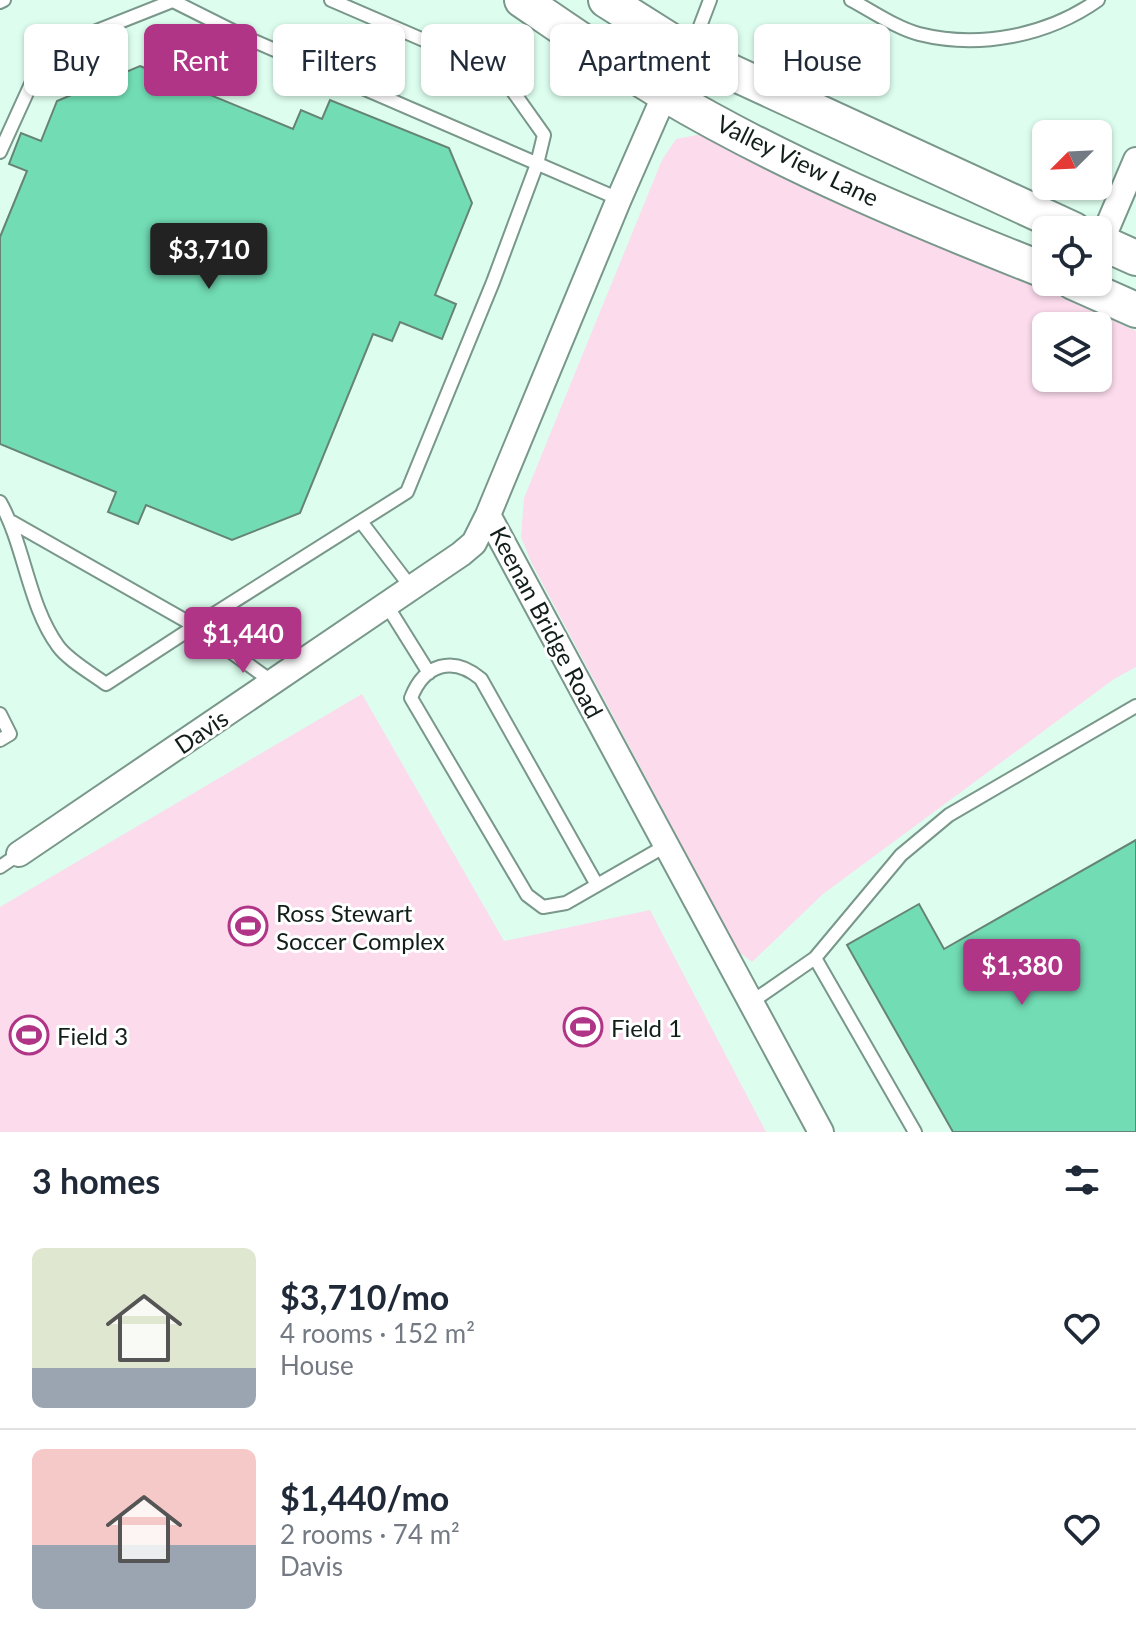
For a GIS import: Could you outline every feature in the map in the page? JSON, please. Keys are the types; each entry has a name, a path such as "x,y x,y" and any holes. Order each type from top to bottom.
{"main road":[{"name":"Valley View Lane","path":"522,0 559,24"},
{"name":"Valley View Lane","path":"606,0 644,24"},
{"name":"Valley View Lane","path":"738,75 1039,216"},
{"name":"Valley View Lane","path":"669,96 785,156 946,231 1032,265"},
{"name":"Valley View Lane","path":"1112,249 1136,258"},
{"path":"1106,296 1136,310"}],"street":[{"name":"Keenan Bridge Road","path":"664,96 488,515 821,1132"},
{"path":"1106,216 1136,160"},
{"name":"Davis","path":"10,860 274,683 474,543 488,515"}],"lane":[{"path":"0,152 46,51 173,0 247,38 619,199"},
{"path":"0,502 12,522 29,582 58,646 106,684 407,492 537,164 544,135 500,73 331,0"},
{"path":"701,24 710,0"},
{"path":"851,0 916,33 968,42 1028,33 1057,23 1098,0"},
{"path":"12,522 195,626 274,683"},
{"path":"362,523 410,586"},
{"path":"385,604 429,673"},
{"path":"597,885 481,679 468,668 439,667 418,678 411,698 527,895 543,907 566,903 667,845"},
{"path":"750,1003 815,958 901,855 949,815 1136,706"},
{"path":"0,714 10,734 0,740"},
{"path":"815,958 915,1132"}],"shaded area":[{"path":"702,134 1032,284 1032,296 1059,296 1094,312 1032,312 1032,392 1112,392 1112,320 1136,331 1136,667 1114,679 823,894 752,962 739,952 531,562 521,537 524,498 662,160 676,139"},
{"name":"Ross Stewart Soccer Complex","path":"362,694 504,941 650,910 766,1132 0,1132 0,907"}],"building":[{"path":"140,66 144,68 144,96 213,96 293,129 301,110 322,119 330,100 449,148 472,203 435,295 456,304 442,339 400,322 392,341 373,334 300,513 232,540 146,505 138,524 108,512 116,492 0,444 0,237 27,171 9,164 21,133 41,141 57,101 69,96 128,96 128,71"},
{"path":"1136,840 1136,1132 953,1132 847,945 919,904 944,949"}],"place":[{"name":"Ross Stewart Soccer Complex","path":"248,926"},
{"name":"Field 1","path":"583,1027"},
{"name":"Field 3","path":"29,1035"}]}
